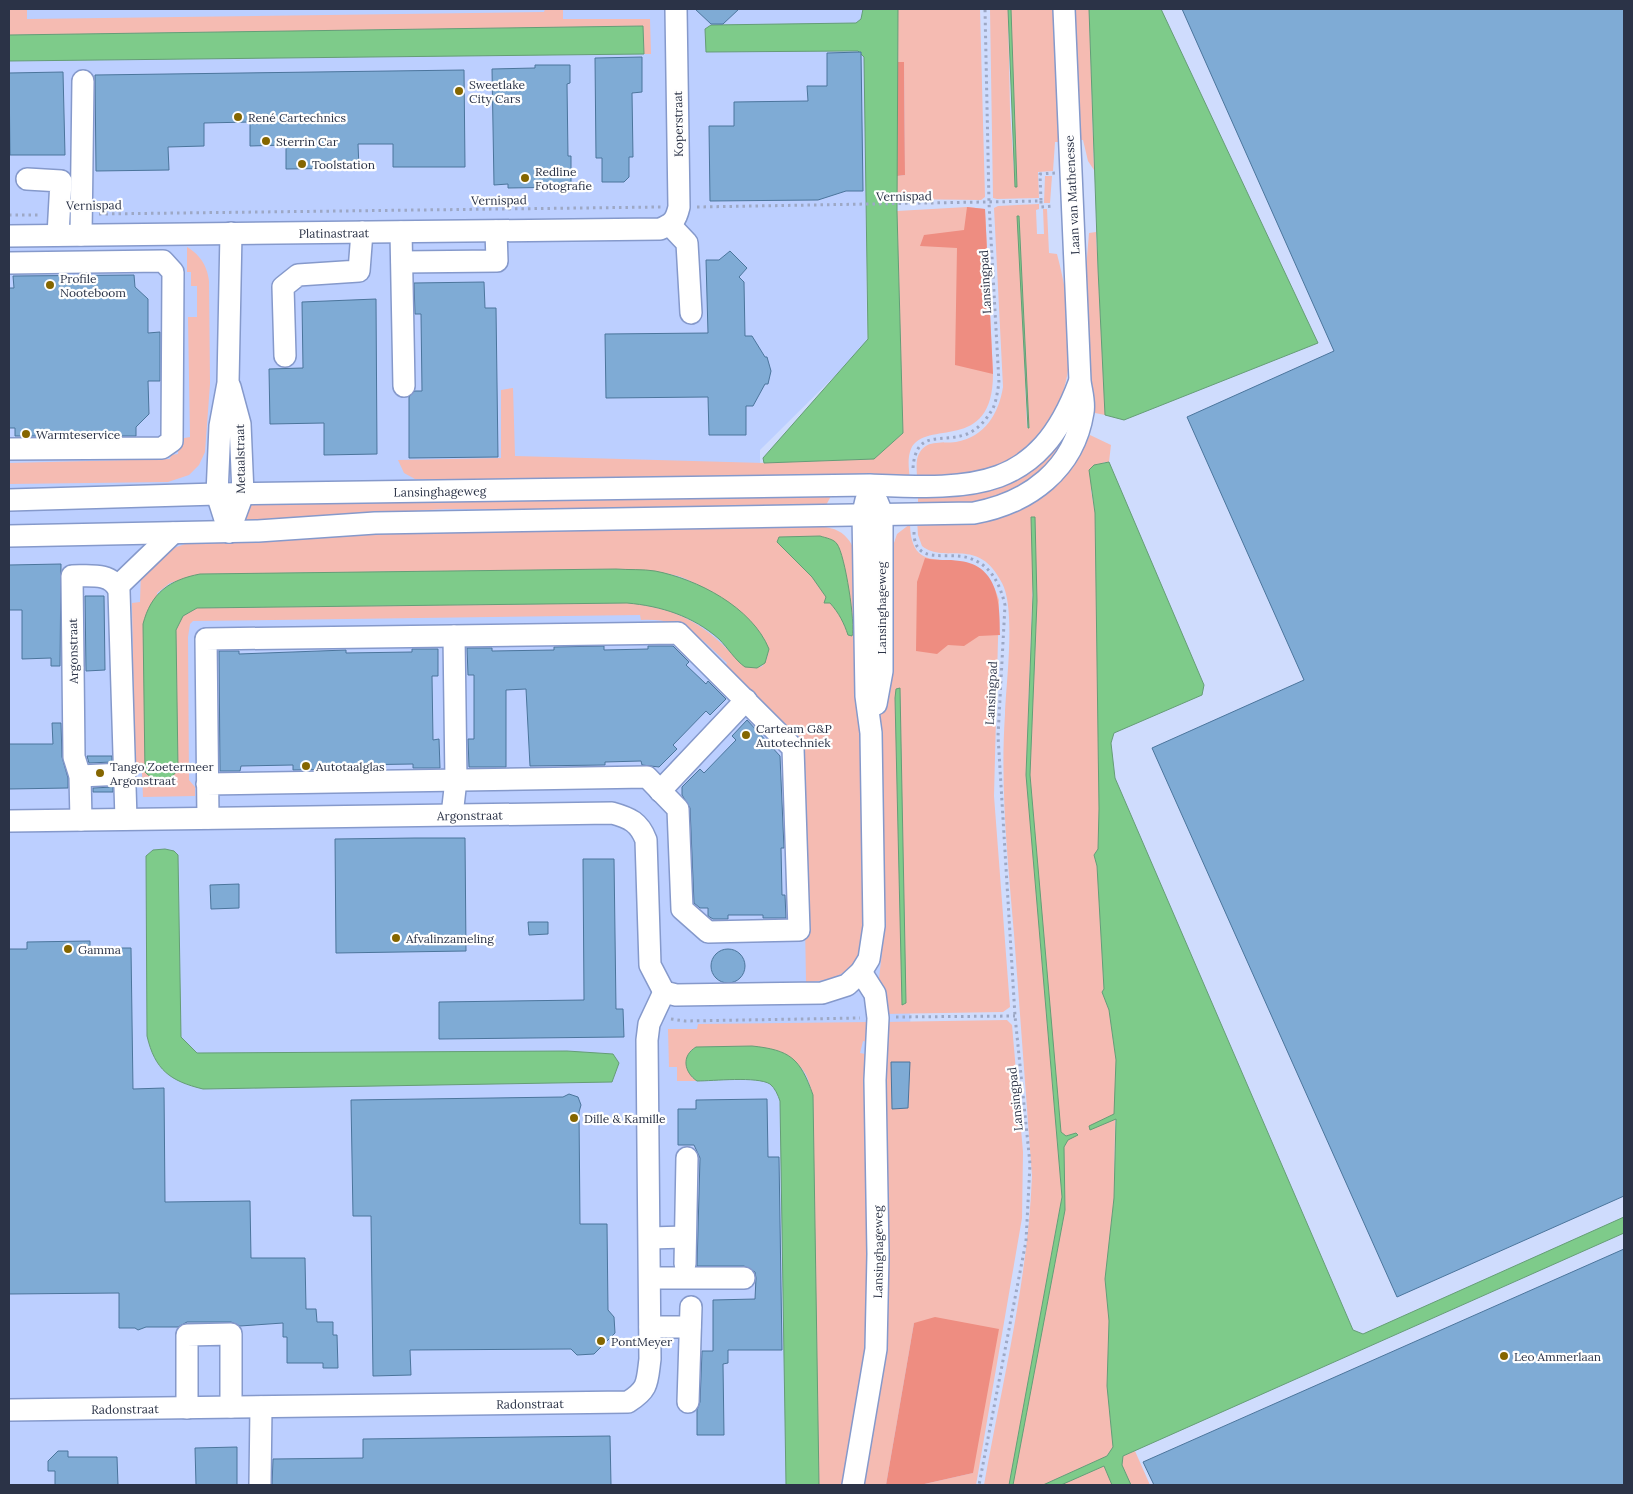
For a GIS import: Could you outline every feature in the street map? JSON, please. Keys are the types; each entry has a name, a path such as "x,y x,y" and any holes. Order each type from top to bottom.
{"street":[{"name":"Koperstraat","path":"670,220 676,9"},
{"name":"Laan van Mathenesse","path":"872,513 974,513 995,509 1015,502 1050,478 1068,453 1078,433 1084,410 1080,381 1064,9"},
{"path":"71,227 83,81"},
{"path":"27,179 61,181 77,262"},
{"name":"Platinastraat","path":"9,236 71,227 231,233 496,231 670,220"},
{"path":"670,220 686,243 691,313"},
{"path":"402,262 497,261 496,231"},
{"path":"285,356 283,287 298,276 359,271 362,232"},
{"path":"401,232 404,386"},
{"name":"Metaalstraat","path":"229,532 217,494 220,426 228,383 231,233"},
{"path":"9,263 162,261 173,272 172,441 162,448 9,448"},
{"name":"Laan van Mathenesse","path":"870,485 978,484 1004,475 1030,460 1060,426 1080,381"},
{"name":"Metaalstraat","path":"228,383 240,424 243,494 229,532"},
{"name":"Lansinghageweg","path":"9,500 217,494 870,485 882,671 871,732 874,926 872,948 861,972 846,985 822,993 676,995 660,1001"},
{"path":"9,536 229,532 376,523 822,516 872,513"},
{"path":"126,819 118,586 173,533"},
{"name":"Argonstraat","path":"81,820 80,776 74,757 72,576 104,576 118,586"},
{"path":"203,818 207,784 206,639 678,633 793,748 799,930 708,932 682,909 678,809 647,777 207,784"},
{"path":"452,815 456,780 454,636"},
{"path":"660,790 746,700"},
{"path":"80,776 124,774"},
{"name":"Argonstraat","path":"9,821 612,813 629,818 641,827 646,840 650,965 656,979 660,1001"},
{"name":"Lansinghageweg","path":"853,1485 876,1350 878,1254 875,1080 878,1018 875,994 861,972"},
{"name":"Radonstraat","path":"9,1410 628,1402 641,1394 647,1384 650,1327 647,1040 649,1024 660,1001"},
{"path":"685,1264 687,1158"},
{"path":"650,1238 685,1237"},
{"path":"650,1278 744,1278"},
{"path":"650,1327 691,1317 688,1402"},
{"path":"187,1408 187,1335 231,1334 231,1407"},
{"path":"260,1407 260,1485"}],"path":[{"name":"Lansingpad","path":"913,486 914,455 922,442 933,438 968,434 980,425 992,411 999,383 989,203 985,9"},
{"path":"1054,206 1042,207 1040,174 1055,173 1056,164"},
{"name":"Vernispad","path":"9,215 71,227 670,220 861,206 1041,201"},
{"name":"Lansingpad","path":"914,512 914,540 921,550 932,556 960,556 979,562 995,578 1005,605 998,736 1015,1016 1030,1164 1026,1241 979,1485"},
{"path":"660,1001 668,1019 685,1021 1015,1016"}],"shaded area":[{"path":"9,9 864,9 867,344 760,450 760,549 906,707 913,1210 873,1485 9,1485"},
{"path":"9,9 27,9 27,19 544,12 545,9 563,9 563,19 650,19 651,54 644,54 643,26 9,35"},
{"path":"863,9 898,9 897,211 903,433 874,459 764,463 763,458 868,339 864,57 858,51 706,52 705,29 711,25 856,23 861,19"},
{"path":"898,9 980,9 985,197 981,200 897,199 897,176 905,175 904,62 898,62"},
{"path":"990,9 1008,9 1010,110 1015,187 1017,186 1011,9 1057,9 1060,142 1055,142 1053,171 1038,172 1039,198 993,198"},
{"path":"1008,9 1011,9 1017,187 1015,187"},
{"path":"1073,9 1089,9 1094,170 1088,161 1083,140 1079,140"},
{"path":"1089,9 1161,9 1318,343 1124,420 1105,415"},
{"path":"643,26 644,54 9,61 9,35"},
{"path":"898,62 904,62 905,175 897,176"},
{"path":"1045,176 1052,176 1050,203 1044,203"},
{"path":"1039,204 1039,209 1036,210 1037,234 1044,234 1043,209 1047,209 1049,253 1057,254 1063,279 1070,329 1067,379 1059,402 1048,424 1031,445 1008,462 982,474 958,477 917,478 917,458 923,448 936,443 956,442 975,435 983,429 994,415 1001,397 1003,387 994,208 998,206","holes":["1019,216 1029,428 1027,428"]},
{"path":"967,207 985,209 993,374 990,399 982,416 971,425 919,440 911,449 909,456 910,480 494,484 461,479 415,479 404,473 398,460 501,458 501,390 513,388 515,456 764,463 874,459 903,433 897,211"},
{"path":"967,207 985,209 993,374 955,365 957,248 920,246 924,235 964,230"},
{"path":"1017,216 1019,216 1029,428 1028,428"},
{"path":"1096,232 1105,415 1090,412 1085,282 1089,233"},
{"path":"187,247 196,253 202,261 207,270 209,281 210,384 205,452 199,465 189,475 168,482 9,484 9,463 170,459 171,455 178,454 179,439 190,437 188,317 197,317 197,286 191,286 191,272 187,272"},
{"path":"1066,428 1071,432 1038,478 1011,495 971,506 918,506 918,495 973,495 1002,486"},
{"path":"1090,435 1111,445 1109,462 1104,462 1091,490 1095,513 1099,809 1098,849 1094,855 1097,866 1104,989 1102,992 1109,1010 1116,1060 1114,1198 1105,1279 1109,1321 1107,1386 1113,1447 1107,1456 1043,1485 1013,1485 1065,1210 1064,1147 1068,1140 1078,1134 1066,1136 1061,1133 1059,1119 1030,775 1037,601 1035,517 1026,775 1062,1197 1009,1485 984,1485 1020,1293 1030,1215 1032,1176 1004,797 1003,769 1009,610 1002,583 993,568 983,560 972,555 941,553 931,551 922,546 918,535 917,520 983,518 1083,439 1088,439"},
{"path":"1109,462 1204,685 1202,695 1114,733 1111,743 1115,778 1353,1330 1363,1334 1624,1217 1624,1233 1123,1456 1122,1465 1131,1485 1112,1485 1104,1466 1061,1485 1043,1485 1107,1456 1113,1447 1107,1386 1109,1321 1105,1279 1114,1198 1116,1119 1090,1130 1089,1126 1114,1114 1116,1060 1109,1010 1102,992 1104,989 1097,866 1094,855 1098,849 1099,809 1095,513 1089,470 1094,465"},
{"path":"831,496 824,509 444,509 242,522 250,504"},
{"path":"1031,517 1035,517 1037,601 1030,775 1061,1132 1066,1136 1076,1133 1078,1135 1068,1140 1064,1147 1065,1210 1013,1485 1009,1485 1062,1197 1026,775 1033,595"},
{"path":"910,524 913,544 921,555 933,559 962,562 976,567 989,579 999,600 994,796 1010,1007 1003,1012 883,1014 879,978 882,953 880,716 892,549 897,534","holes":["900,689 906,1003 902,1005 895,698"]},
{"path":"800,526 831,528 844,535 855,550 859,562 864,932 862,944 853,963 839,975 829,979 806,982 802,739 724,668 727,663 698,637 668,622 641,620 640,615 193,621 190,624 188,637 189,780 195,787 195,796 143,797 142,773 138,773 135,767 132,603 140,602 141,572 159,553 194,541 339,533","holes":["616,569 678,576 723,600 755,627 765,641 768,655 761,667 741,664 704,629 677,614 645,605 627,603 197,608 183,616 176,630 178,768 157,593 170,583 200,574"]},
{"path":"820,536 834,541 840,550 851,605 852,636 848,635 841,618 830,603 824,603 826,597 812,577 777,542 779,537"},
{"path":"925,558 960,561 973,564 983,570 990,578 998,599 1000,635 979,636 964,646 948,645 937,654 916,651 917,582"},
{"path":"650,570 671,575 705,588 721,597 750,620 761,634 769,649 765,663 757,668 745,667 719,639 698,624 676,614 640,604 197,608 183,616 176,630 178,768 172,776 163,780 149,776 145,772 143,624 146,613 156,596 170,584 179,580 200,574"},
{"path":"900,688 906,1003 902,1005 895,698 896,689"},
{"path":"165,849 174,851 178,855 181,1037 197,1053 567,1051 613,1054 619,1063 612,1082 203,1089 173,1078 154,1058 147,1036 146,856 153,850"},
{"path":"1007,1020 1012,1025 1023,1152 1022,1218 976,1485 920,1485 973,1473 914,1323 886,1485 862,1485 883,1022"},
{"path":"870,1022 867,1042 863,1041 860,1053 865,1054 864,1059 866,1059 869,1292 866,1354 844,1485 819,1485 813,1095 805,1073 796,1063 784,1055 755,1048 696,1047 690,1051 692,1077 697,1081 677,1081 677,1067 669,1067 668,1029 697,1029 698,1024"},
{"path":"752,1046 776,1050 792,1058 803,1072 813,1095 819,1485 786,1485 780,1101 770,1084 755,1080 697,1081 689,1073 686,1064 688,1055 696,1047"},
{"path":"935,1317 999,1329 973,1473 920,1485 886,1485 914,1323"},
{"path":"1135,1451 1150,1485 1131,1485 1122,1465 1123,1456"},
{"path":"1104,1466 1112,1485 1061,1485"}],"building":[{"path":"695,9 739,9 723,24 711,24"},
{"path":"1182,9 1624,9 1624,1196 1397,1297 1152,748 1304,680 1187,417 1334,351"},
{"path":"861,52 863,191 846,191 818,200 710,201 709,126 734,126 734,102 808,101 807,86 827,86 827,53"},
{"path":"642,57 642,92 632,93 633,157 629,157 629,177 624,182 602,182 602,158 596,158 595,58"},
{"path":"535,65 570,65 570,83 567,84 568,156 571,156 571,187 508,188 508,184 494,185 492,69 535,68"},
{"path":"464,70 465,167 393,167 393,144 358,144 359,168 286,169 286,145 250,146 250,122 204,123 204,146 168,147 169,170 96,171 95,75"},
{"path":"63,72 65,155 10,155 9,73"},
{"path":"730,251 747,268 739,277 744,282 745,336 752,336 765,357 767,357 771,371 768,384 765,384 753,406 746,406 746,435 709,435 708,397 606,398 605,334 708,333 706,260 719,260"},
{"path":"134,275 135,287 148,299 148,333 160,332 160,381 148,381 149,414 136,427 136,436 15,436 15,428 9,428 9,288 14,288 13,276"},
{"path":"484,282 485,308 496,308 498,457 409,458 409,397 415,391 422,391 421,314 415,314 414,283"},
{"path":"376,299 377,454 324,455 324,423 270,424 269,369 303,368 302,302"},
{"path":"61,564 60,666 51,666 51,658 22,659 22,610 9,610 9,565"},
{"path":"85,596 104,596 105,670 86,671"},
{"path":"604,646 604,650 648,649 648,646 673,646 689,662 686,665 706,684 708,681 726,699 710,715 706,711 673,745 677,749 659,767 642,765 641,761 605,762 605,765 530,766 526,689 506,690 506,767 469,767 468,739 474,739 474,675 468,675 467,648 492,648 492,651 554,650 554,647"},
{"path":"412,649 438,649 438,676 432,676 433,740 439,739 440,768 413,768 413,764 347,765 347,769 293,770 293,765 241,766 240,771 220,771 219,651 239,651 239,654 346,650 346,653 412,652"},
{"path":"747,720 780,756 784,848 781,848 782,895 785,895 786,918 763,918 763,915 728,915 728,919 713,919 708,916 708,908 700,908 694,903 690,808 682,795 682,787 700,769 704,773 736,740 732,736"},
{"path":"52,723 61,723 62,757 68,778 68,788 9,789 9,744 53,744"},
{"path":"87,756 112,756 112,762 89,763"},
{"path":"113,787 113,792 93,792 93,788"},
{"path":"465,838 466,951 336,953 335,839"},
{"path":"583,859 614,859 616,1009 623,1009 624,1037 439,1039 439,1002 584,1000"},
{"path":"239,884 239,908 211,909 210,885"},
{"path":"528,922 548,922 548,934 529,935"},
{"path":"90,941 90,948 131,948 133,1089 164,1088 165,1202 250,1201 251,1258 305,1258 306,1309 316,1309 317,1322 333,1322 333,1335 337,1335 338,1368 323,1368 323,1363 287,1363 287,1337 283,1337 283,1323 240,1326 231,1322 187,1322 178,1327 146,1327 138,1330 135,1328 119,1328 119,1293 9,1294 9,949 27,949 27,942"},
{"path":"728,949 740,954 745,966 740,978 728,983 716,978 711,966 716,954"},
{"path":"891,1062 910,1062 908,1108 892,1109"},
{"path":"569,1094 578,1097 581,1105 579,1112 580,1224 607,1224 608,1310 614,1317 615,1333 594,1354 577,1355 571,1349 410,1350 411,1375 373,1376 371,1216 353,1216 351,1100 563,1097"},
{"path":"767,1099 768,1157 779,1157 782,1350 728,1350 728,1363 723,1364 724,1435 697,1435 702,1351 713,1351 713,1300 755,1299 756,1278 755,1272 744,1266 697,1266 700,1158 694,1145 678,1145 678,1109 696,1109 696,1100"},
{"name":"Leo Ammerlaan","path":"1624,1249 1624,1485 1154,1485 1143,1462"},
{"path":"610,1436 611,1485 272,1485 273,1459 363,1458 363,1439"},
{"path":"237,1447 237,1485 196,1485 195,1448"},
{"path":"58,1451 68,1451 68,1457 117,1457 118,1485 55,1485 55,1471 48,1471 48,1461"}],"place":[{"name":"Sweetlake City Cars","path":"459,91"},
{"name":"René Cartechnics","path":"238,117"},
{"name":"Sterrin Car","path":"266,141"},
{"name":"Toolstation","path":"302,164"},
{"name":"Redline Fotografie","path":"525,178"},
{"name":"Profile Nooteboom","path":"50,285"},
{"name":"Warmteservice","path":"26,434"},
{"name":"Carteam G&P Autotechniek","path":"746,735"},
{"name":"Autotaalglas","path":"306,766"},
{"name":"Tango Zoetermeer Argonstraat","path":"100,773"},
{"name":"Afvalinzameling","path":"396,938"},
{"name":"Gamma","path":"68,949"},
{"name":"Dille & Kamille","path":"574,1118"},
{"name":"PontMeyer","path":"601,1341"},
{"name":"Leo Ammerlaan","path":"1504,1356"}]}
